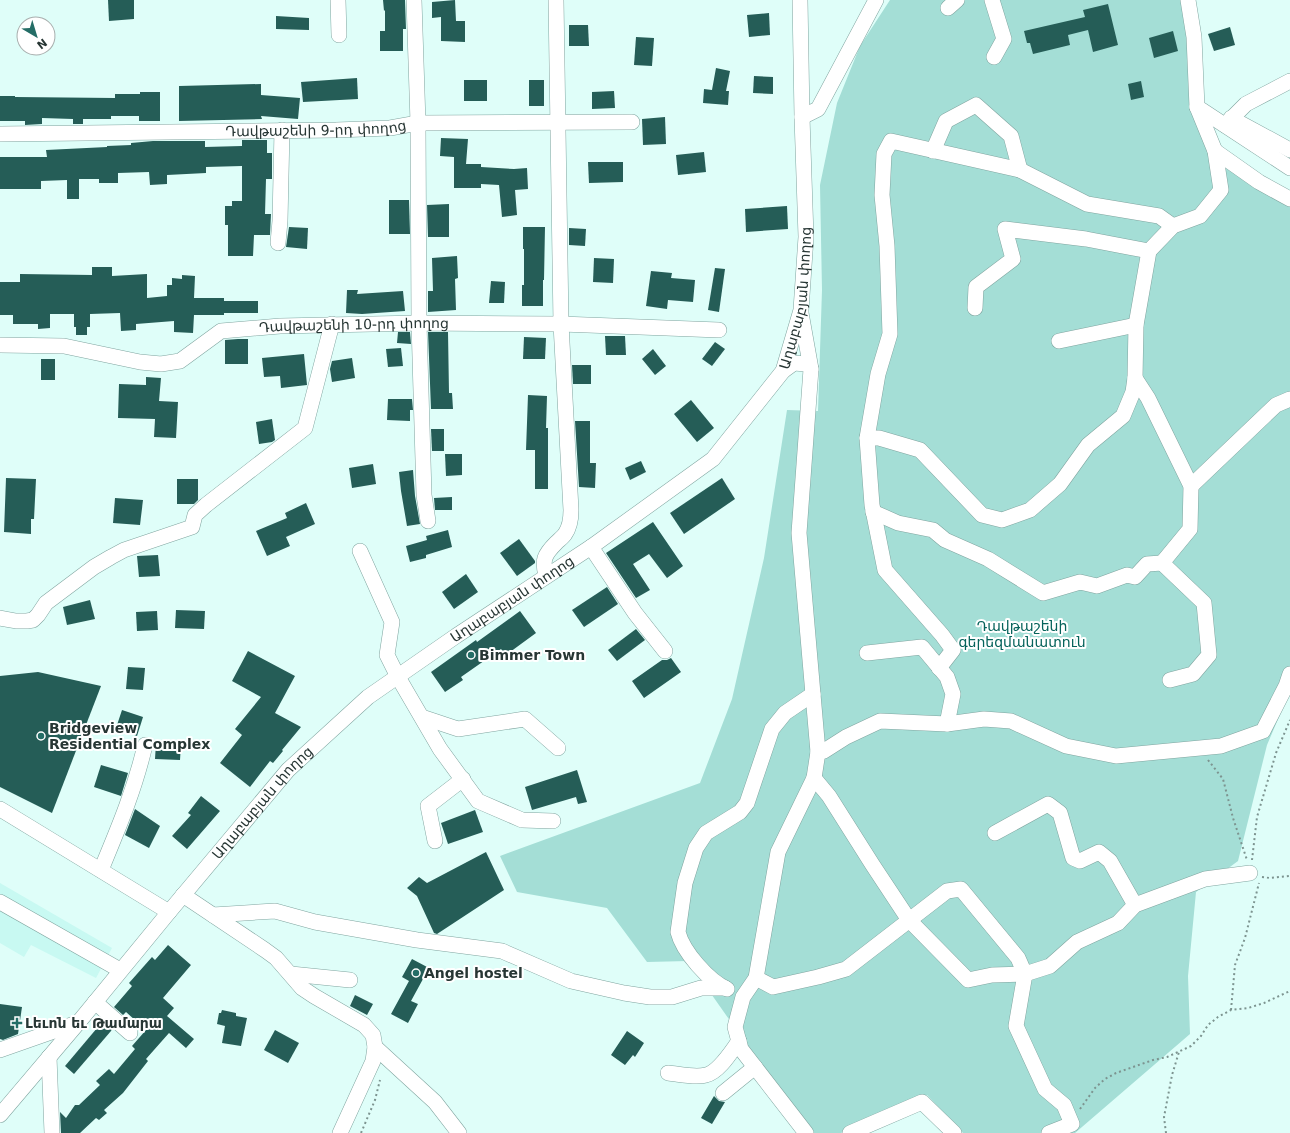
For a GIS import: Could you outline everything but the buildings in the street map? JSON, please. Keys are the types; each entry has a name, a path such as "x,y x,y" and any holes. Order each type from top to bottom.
{"street":[{"path":"338,0 339,35"},
{"path":"414,0 418,123 419,323 424,495 428,521"},
{"path":"546,576 543,565 544,559 555,543 566,534 570,523 571,510 561,324 556,0"},
{"name":"Աղաբաբյան փողոց","path":"0,1115 288,770 368,697 591,547 712,459 783,371 800,310 806,237 800,0"},
{"path":"802,117 818,110 876,0"},
{"path":"992,0 1004,39 994,57"},
{"path":"867,438 879,438 920,450 982,516 1002,520 1030,510 1060,484 1088,445 1123,416 1133,392 1135,378 1136,325 1149,251 1173,226 1200,216 1221,190 1215,151 1197,107 1194,37 1188,0"},
{"path":"1228,122 1246,104 1290,81"},
{"path":"933,150 946,121 976,105 1011,136 1020,170"},
{"path":"1197,107 1290,150"},
{"name":"Դավթաշենի 9-րդ փողոց","path":"0,134 390,128 418,123 632,122"},
{"path":"1228,122 1290,168"},
{"path":"278,243 282,130"},
{"path":"939,668 953,650 942,634 885,570 873,512 867,438 878,374 890,334 887,246 882,194 884,154 891,141 1020,170 1088,204 1159,216 1173,226"},
{"path":"1215,151 1259,182 1290,199"},
{"path":"975,308 976,287 1013,259 1005,230 1086,239 1149,251"},
{"path":"800,310 811,369 799,533 818,752 814,778 778,852 756,978 743,997 735,1027 741,1048 806,1133"},
{"name":"Դավթաշենի 10-րդ փողոց","path":"0,345 64,346 140,362 161,364 180,361 221,331 280,326 419,323 561,324 719,330"},
{"path":"0,618 16,621 33,620 46,603 94,567 111,557 124,550 192,527 195,515 206,505 305,428 332,324"},
{"path":"1058,341 1136,325"},
{"path":"783,371 794,362 806,364 811,369"},
{"path":"873,512 898,523 932,530 945,540 988,559 1044,592 1080,582 1097,586 1127,575 1135,577 1147,564 1162,563 1190,529 1191,486 1148,398 1135,378"},
{"path":"1191,486 1276,405 1290,399"},
{"path":"591,547 634,613 665,651"},
{"path":"360,551 392,622 387,655 398,677 440,749 478,801 522,820 553,821"},
{"path":"1162,563 1204,604 1209,655 1193,674 1170,680"},
{"path":"867,653 922,647 947,677 953,694 948,724"},
{"path":"818,752 824,751 846,737 880,721 948,724 984,719 1011,722 1066,746 1116,756 1221,746 1263,731 1286,686 1290,674"},
{"path":"743,997 725,988 706,973 684,948 680,940 678,932 688,876 696,848 706,833 740,812 747,803 772,729 785,713 813,694"},
{"path":"422,717 458,729 524,719 558,748"},
{"path":"100,870 128,804 141,765 145,745"},
{"path":"814,778 829,796 909,920 968,980 992,975 1025,974 1050,966 1076,942 1118,923 1135,905 1205,879 1256,875"},
{"path":"435,841 428,806 463,780"},
{"path":"995,833 1048,804 1060,813 1073,858 1080,860 1099,852 1110,861 1135,905"},
{"path":"0,809 169,912"},
{"path":"756,978 773,987 846,969 947,891 961,889 1018,958 1025,974 1016,1026 1045,1090 1064,1105 1072,1124 1049,1133"},
{"path":"183,895 265,950 291,974 302,988 364,1025 373,1035 375,1047 373,1060 340,1133"},
{"path":"0,902 120,970"},
{"path":"213,915 275,911 315,922 418,940 502,951 571,981 650,997 672,997 701,988 725,988"},
{"path":"291,974 350,980"},
{"path":"95,1002 130,1033"},
{"path":"0,1050 78,1023"},
{"path":"668,1073 706,1075 713,1072 725,1060 739,1041"},
{"path":"375,1047 434,1102 448,1117 459,1133"},
{"path":"49,1057 52,1133"},
{"path":"722,1093 755,1067"},
{"path":"850,1133 922,1102 954,1133"}],"path":[{"path":"1231,1010 1235,965 1245,938 1256,875 1257,817 1276,753 1290,720"},
{"path":"1198,748 1224,779 1233,818 1256,875"},
{"path":"1256,875 1270,878 1290,876"},
{"path":"1072,1124 1081,1106 1095,1088 1105,1079 1116,1073 1179,1052 1191,1046 1208,1025 1218,1017 1231,1010 1259,1005 1290,991"},
{"path":"1166,1133 1164,1117 1172,1075 1179,1052"},
{"path":"361,1133 375,1100 381,1079"}],"shaded area":[{"path":"0,883 112,948 96,978 31,945 24,957 0,943"}],"green space":[{"name":"Դավթաշենի գերեզմանատուն","path":"890,0 1186,0 1205,132 1239,164 1290,192 1290,691 1267,745 1238,861 1196,892 1188,976 1190,1034 1075,1133 963,1133 927,1095 841,1133 809,1133 688,961 647,962 607,908 517,892 500,856 700,783 732,699 764,558 787,410 818,411 822,290 820,185 837,103 860,46"}],"place":[{"name":"Bimmer Town","path":"471,655"},
{"name":"Bridgeview Residential Complex","path":"41,736"},
{"name":"Angel hostel","path":"416,973"},
{"name":"Լեւոն եւ Թամարա","path":"17,1023"}]}
